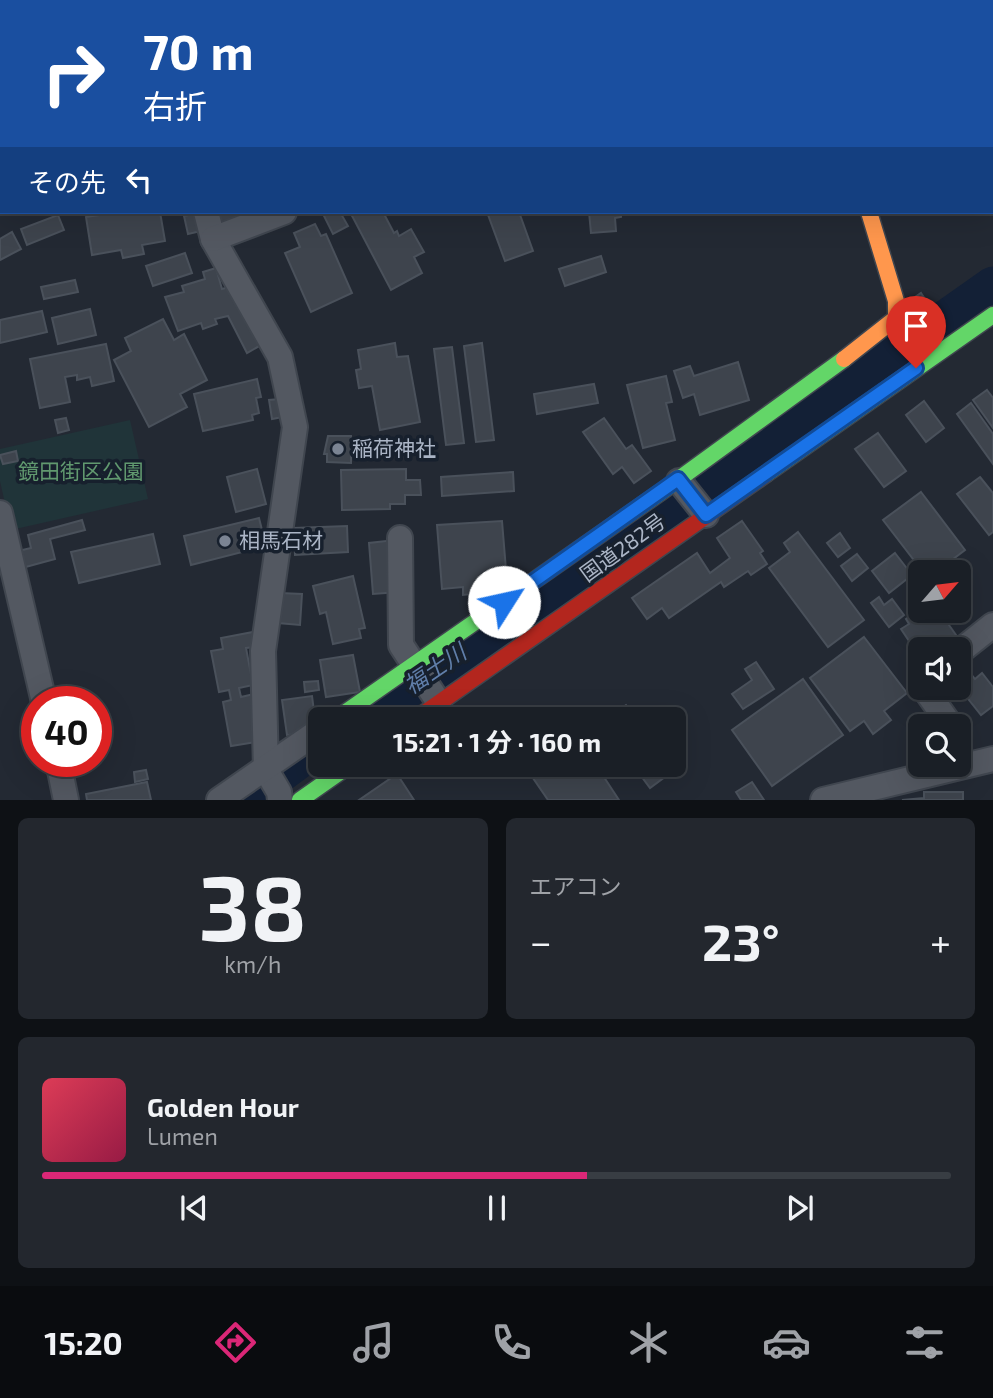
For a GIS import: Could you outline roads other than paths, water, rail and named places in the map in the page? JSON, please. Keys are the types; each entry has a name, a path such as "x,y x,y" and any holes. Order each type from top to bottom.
{"main road":[{"path":"353,707 678,480 896,318 896,301 870,214"},
{"name":"国道282号","path":"433,707 705,514 993,315"},
{"path":"286,797 326,777"}],"street":[{"path":"207,214 213,239 280,358 295,427 263,652 266,769 286,797"},
{"path":"213,239 279,214"},
{"path":"678,480 705,514"},
{"path":"0,513 40,686"},
{"path":"400,538 401,645 439,703"},
{"path":"971,642 993,625"},
{"path":"219,800 308,739"},
{"path":"971,748 985,761"},
{"path":"824,800 985,761"},
{"path":"61,777 66,800"}],"waterway":[{"name":"福士川","path":"381,707 686,501 993,285"},
{"name":"福士川","path":"245,800 308,754"}],"place":[{"name":"稲荷神社","path":"338,449"},
{"name":"相馬石材","path":"225,541"}],"park label":[{"name":"鏡田街区公園","path":"81,472"}]}
